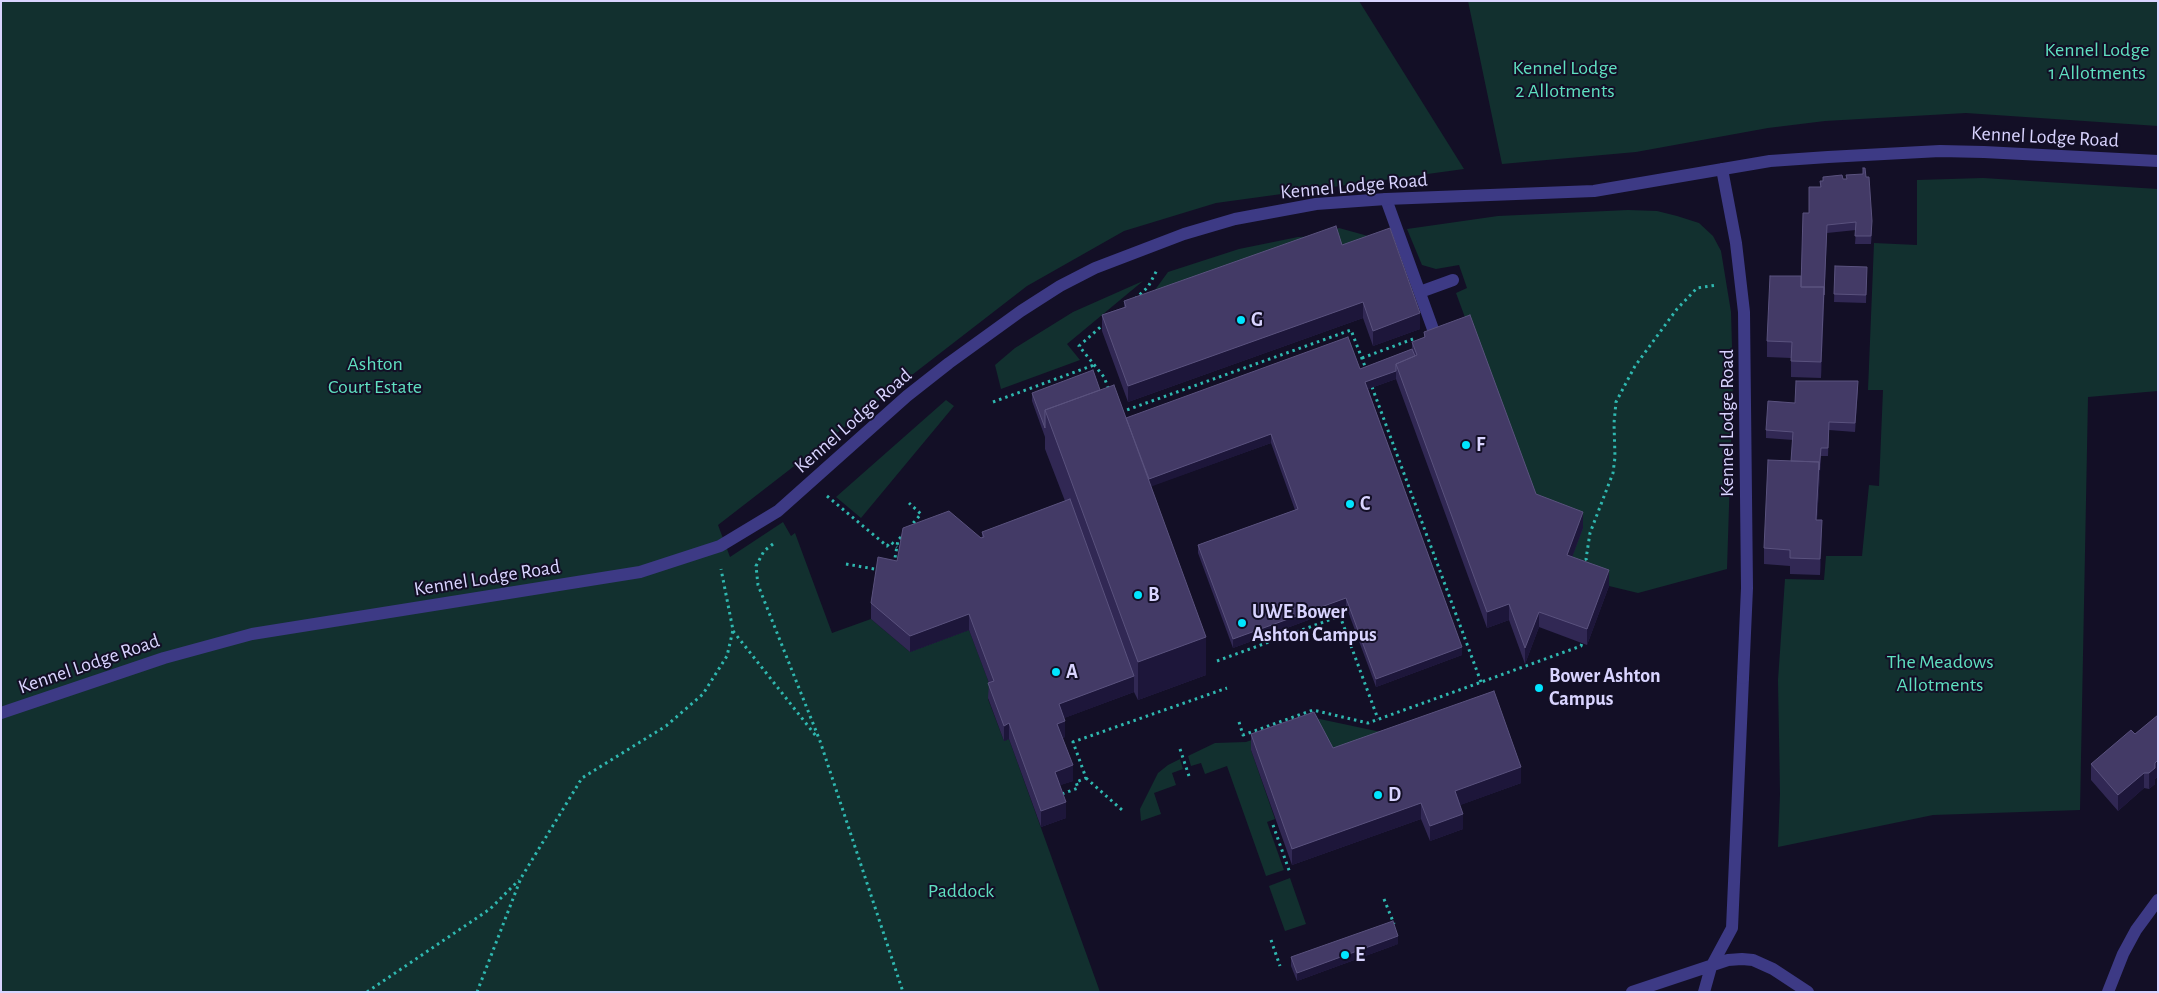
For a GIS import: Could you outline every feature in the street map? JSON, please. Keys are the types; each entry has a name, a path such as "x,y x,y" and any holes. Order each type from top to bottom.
{"street":[{"name":"Kennel Lodge Road","path":"1,713 164,658 252,634 640,572 720,546 778,511 927,380 1021,310 1060,286 1095,268 1184,234 1235,219 1316,204 1386,199 1594,191 1650,183 1770,161 1940,151 2158,161"},
{"name":"Kennel Lodge Road","path":"1704,992 1711,967 1732,928 1746,588 1744,312 1736,243 1722,169"},
{"path":"1386,199 1434,332"},
{"path":"1420,292 1454,280"},
{"path":"2108,992 2123,954 2136,930 2158,900"},
{"path":"1632,992 1728,960 1753,960 1788,978 1808,992"}],"path":[{"path":"1128,305 1148,287 1159,266"},
{"path":"1592,570 1586,559 1587,548 1590,533 1613,473 1616,402 1635,366 1659,332 1691,294 1697,288 1703,286 1725,284"},
{"path":"1107,322 1079,346 1104,377 1111,395"},
{"path":"1118,413 1351,330 1368,374"},
{"path":"1362,358 1434,332"},
{"path":"993,402 1094,365"},
{"path":"1372,387 1481,682"},
{"path":"827,496 887,546 891,542 897,548"},
{"path":"893,572 898,540 921,514 909,504"},
{"path":"778,539 764,551 756,566 758,585 820,740 903,992"},
{"path":"477,992 521,878 582,778 666,726 703,694 728,656 733,630 719,560 720,546"},
{"path":"846,564 884,570"},
{"path":"1217,661 1340,616 1378,719"},
{"path":"733,630 820,740"},
{"path":"1239,722 1243,735 1313,710 1368,722 1581,646 1582,643"},
{"path":"1122,810 1086,778 1074,742 1227,688"},
{"path":"1180,749 1190,776"},
{"path":"1062,794 1078,788 1076,782 1086,778"},
{"path":"1273,825 1290,873"},
{"path":"367,992 490,909 521,878"},
{"path":"1384,898 1394,925"},
{"path":"1271,940 1280,966"}],"green space":[{"name":"Ashton Court Estate","path":"1,1 1359,1 1464,169 1216,203 1124,231 1027,286 718,525 730,557 783,522 791,536 795,533 832,633 871,619 910,652 969,630 994,696 988,699 1004,741 1009,739 1100,992 1,992"},
{"name":"Kennel Lodge 2 Allotments","path":"1468,1 2158,1 2158,126 1966,113 1825,121 1768,128 1636,152 1502,164"},
{"name":"The Meadows Allotments","path":"1983,178 2158,189 2158,391 2088,397 2080,810 1933,815 1778,847 1780,794 1778,680 1785,579 1824,580 1826,556 1862,556 1869,485 1879,486 1883,390 1868,390 1874,243 1917,245 1917,180"},
{"path":"1628,210 1657,211 1677,216 1699,223 1713,236 1721,251 1731,312 1733,381 1727,569 1638,593 1609,586 1567,571 1536,510 1456,293 1467,288 1459,265 1436,269 1422,265 1407,229 1498,216"},
{"path":"1339,228 1368,236 1339,253 1152,294 1168,272 1239,249 1298,237 1319,236"},
{"path":"1143,281 1067,344 1080,360 1001,389 995,365 1015,348 1073,312"},
{"path":"946,400 954,406 861,518 836,497"},
{"path":"1315,718 1395,735 1333,764 1251,750 1275,819 1267,822 1284,870 1266,876 1227,766 1205,774 1201,763 1191,766 1188,756 1215,743 1246,742"},
{"path":"1180,759 1183,769 1172,773 1176,785 1154,793 1161,814 1141,821 1140,809 1158,773"},
{"path":"1290,878 1306,924 1285,931 1269,886"}],"building":[{"path":"1863,168 1865,168 1866,177 1869,177 1872,221 1871,236 1855,236 1856,222 1827,225 1824,295 1824,287 1801,287 1803,213 1809,213 1809,187 1821,187 1820,181 1823,181 1823,177 1842,175 1843,179 1847,179 1846,175 1863,174"},
{"name":"G","path":"1336,226 1342,245 1390,228 1420,313 1373,331 1363,302 1128,386 1102,315 1126,307 1124,301"},
{"path":"1835,266 1867,267 1866,295 1834,294"},
{"path":"1770,276 1801,276 1801,287 1824,287 1821,362 1791,361 1792,342 1767,341"},
{"name":"F","path":"1470,315 1536,494 1583,512 1567,555 1609,570 1587,629 1539,612 1525,648 1509,604 1487,612 1396,364 1417,355 1412,342 1425,337 1424,332"},
{"name":"C","path":"1348,337 1360,369 1412,349 1415,356 1396,364 1396,371 1365,382 1462,647 1376,679 1346,598 1233,639 1198,545 1298,509 1271,434 1149,479 1126,418"},
{"path":"1093,370 1100,390 1045,410 1045,428 1032,393"},
{"path":"1796,381 1858,381 1855,423 1829,422 1828,448 1821,448 1819,470 1819,462 1791,461 1793,432 1766,430 1768,401 1795,403"},
{"name":"B","path":"1114,385 1206,637 1138,662 1045,410"},
{"path":"1768,460 1819,462 1816,520 1822,520 1820,559 1790,558 1790,550 1764,548"},
{"name":"A","path":"1070,499 1134,676 1059,704 1065,721 1057,724 1073,765 1055,772 1066,802 1041,811 1009,723 1004,726 988,683 994,681 969,614 910,636 871,603 878,557 897,561 903,528 949,511 981,538 984,537 982,532"},
{"name":"D","path":"1494,691 1521,767 1455,791 1463,814 1430,826 1421,803 1292,849 1251,734 1314,712 1333,748"},
{"path":"2158,715 2158,760 2155,763 2155,768 2149,773 2144,773 2118,795 2091,764 2131,730 2135,734"},
{"path":"1393,921 1398,936 1297,973 1291,957"}],"place":[{"name":"G","path":"1241,320"},
{"name":"F","path":"1466,445"},
{"name":"C","path":"1350,504"},
{"name":"B","path":"1138,595"},
{"name":"UWE Bower Ashton Campus","path":"1242,623"},
{"name":"A","path":"1056,672"},
{"name":"Bower Ashton Campus","path":"1539,688"},
{"name":"D","path":"1378,795"},
{"name":"E","path":"1345,955"}],"park label":[{"name":"Kennel Lodge 1 Allotments","path":"2097,62"},
{"name":"Paddock","path":"961,891"}]}
